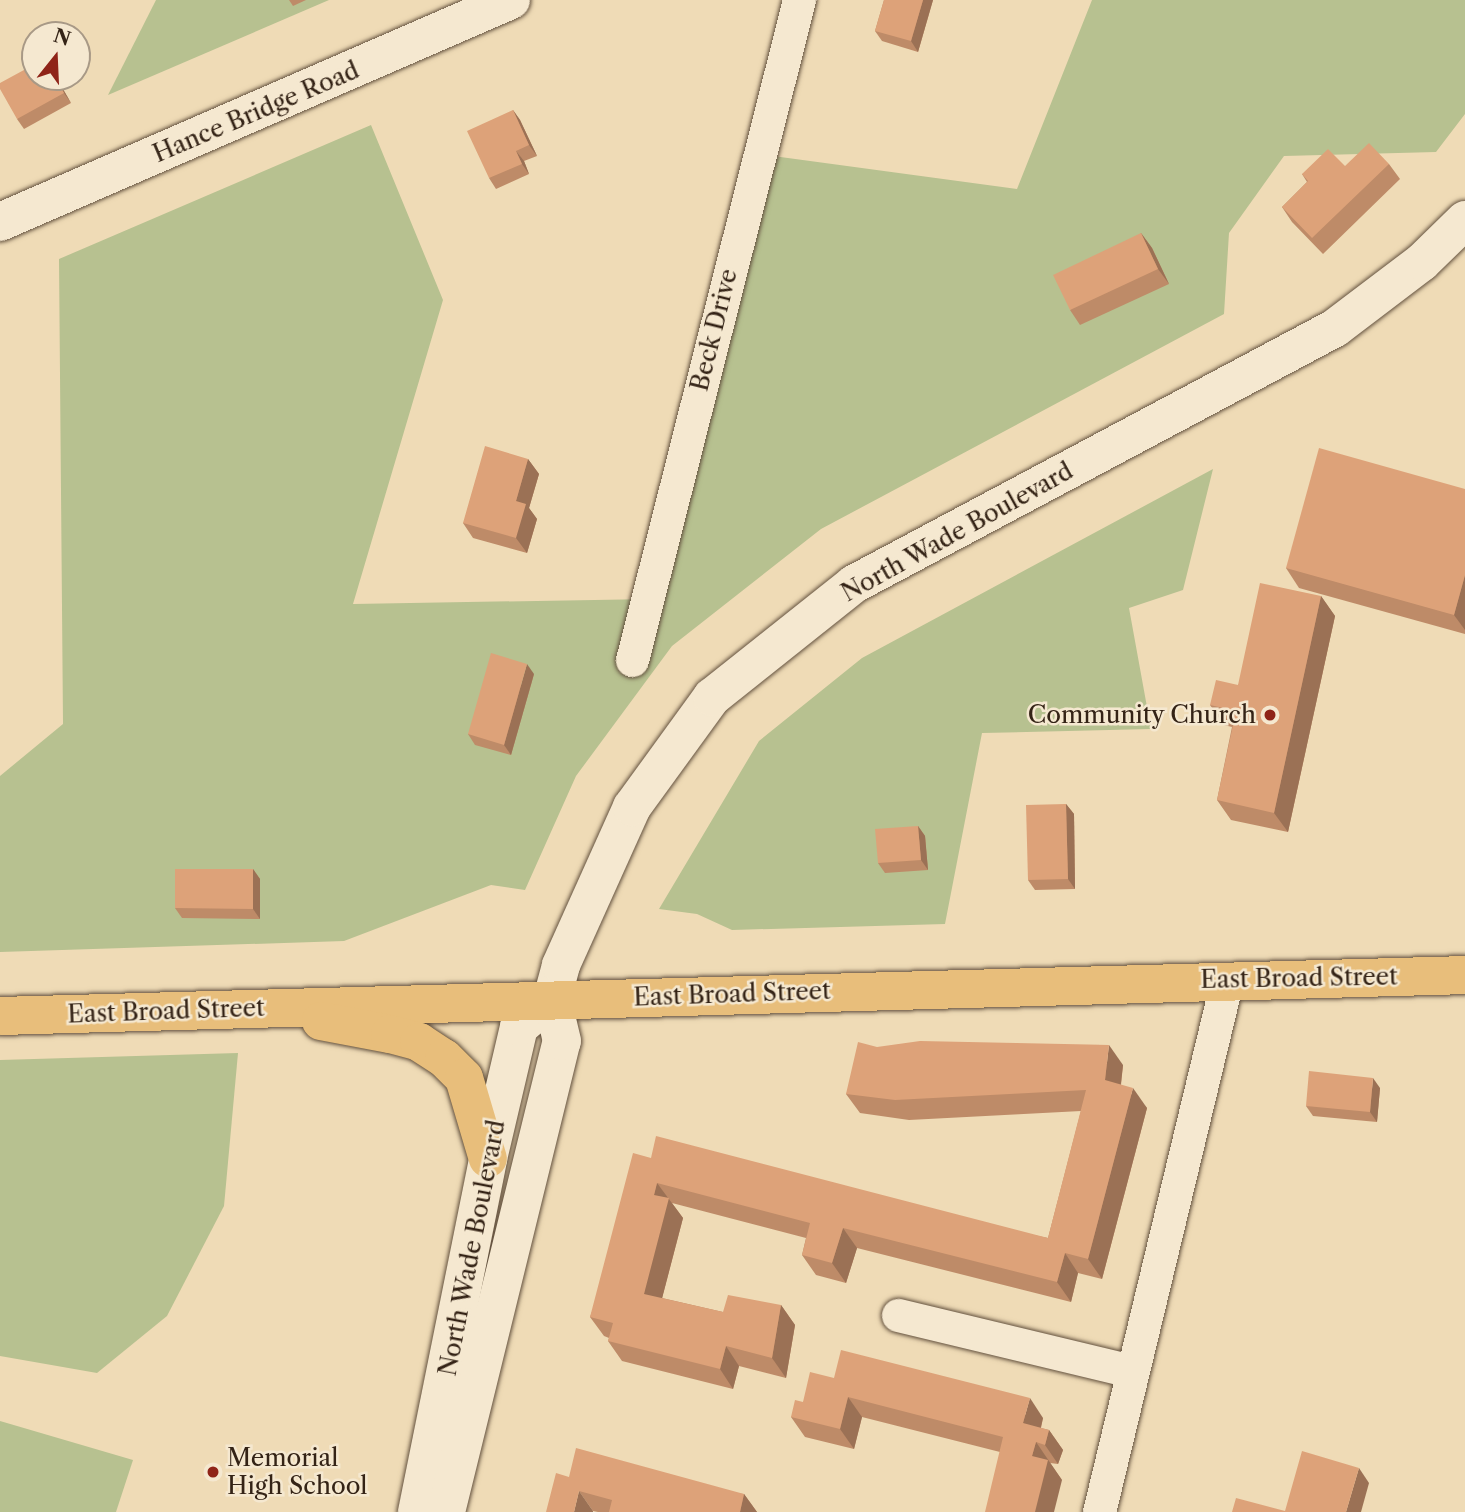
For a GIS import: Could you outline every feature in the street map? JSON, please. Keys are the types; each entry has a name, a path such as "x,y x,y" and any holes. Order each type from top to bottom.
{"main road":[{"name":"Hance Bridge Road","path":"0,222 511,0"},
{"name":"North Wade Boulevard","path":"417,1512 488,1159 519,1027 552,999 610,848 632,807 712,696 854,584 1335,328 1422,262 1465,220"},
{"name":"East Broad Street","path":"0,1016 1465,975"},
{"name":"North Wade Boulevard","path":"446,1512 562,1041 552,999"},
{"path":"268,1007 419,1042 444,1058 464,1078 488,1159"}],"street":[{"name":"Beck Drive","path":"632,660 799,0"},
{"path":"1099,1512 1227,980"},
{"path":"898,1315 1132,1371"}],"green space":[{"path":"156,0 329,0 108,95"},
{"path":"1092,0 1465,0 1465,114 1436,152 1284,156 1229,233 1224,314 821,529 672,646 576,776 525,890 491,885 344,941 0,952 0,776 63,724 59,259 371,125 443,300 353,604 652,599 758,154 1017,189"},
{"path":"1213,469 1183,590 1129,608 1151,729 982,733 945,924 732,930 697,914 659,909 759,741 862,658"},
{"path":"238,1053 224,1206 167,1316 97,1373 0,1356 0,1060"},
{"path":"0,1421 133,1460 116,1512 0,1512"}],"building":[{"path":"884,0 923,0 911,41 875,31"},
{"path":"21,72 21,91 64,93 17,119 0,89 0,83"},
{"path":"513,110 529,145 516,151 522,164 489,178 467,131"},
{"path":"1369,143 1389,164 1312,238 1282,207 1308,181 1302,174 1328,149 1345,166"},
{"path":"1141,233 1158,269 1070,310 1053,275"},
{"path":"485,446 528,459 516,501 526,504 516,538 463,523"},
{"path":"1319,448 1465,489 1465,575 1454,615 1286,568"},
{"name":"Community Church","path":"1260,583 1321,596 1274,813 1217,800 1236,711 1210,705 1216,680 1238,685"},
{"path":"491,653 527,664 504,745 468,734"},
{"path":"1066,804 1068,879 1028,880 1026,805"},
{"path":"918,826 921,860 878,863 875,829"},
{"path":"175,869 253,869 253,909 175,908"},
{"path":"920,1041 1109,1045 1105,1080 1133,1088 1088,1259 1065,1253 1057,1282 843,1228 832,1263 802,1255 810,1223 657,1183 654,1195 669,1198 644,1294 723,1312 728,1295 781,1305 772,1358 726,1346 720,1369 608,1341 613,1323 590,1317 633,1153 651,1158 656,1136 1048,1238 1086,1090 895,1100 846,1094 858,1042 877,1047"},
{"path":"1309,1071 1373,1078 1370,1112 1306,1106"},
{"path":"841,1350 1030,1398 1023,1423 1049,1430 1045,1445 1036,1442 1032,1456 1048,1460 1035,1512 985,1512 1003,1437 848,1397 840,1429 791,1417 795,1400 803,1402 810,1372 834,1378"},
{"path":"576,1448 744,1494 740,1512 609,1512 612,1500 579,1491 574,1512 546,1512 556,1473 569,1477"},
{"path":"1302,1451 1359,1468 1346,1512 1232,1512 1236,1498 1285,1511"}],"place":[{"name":"Community Church","path":"1270,715"},
{"name":"Memorial High School","path":"213,1472"}]}
